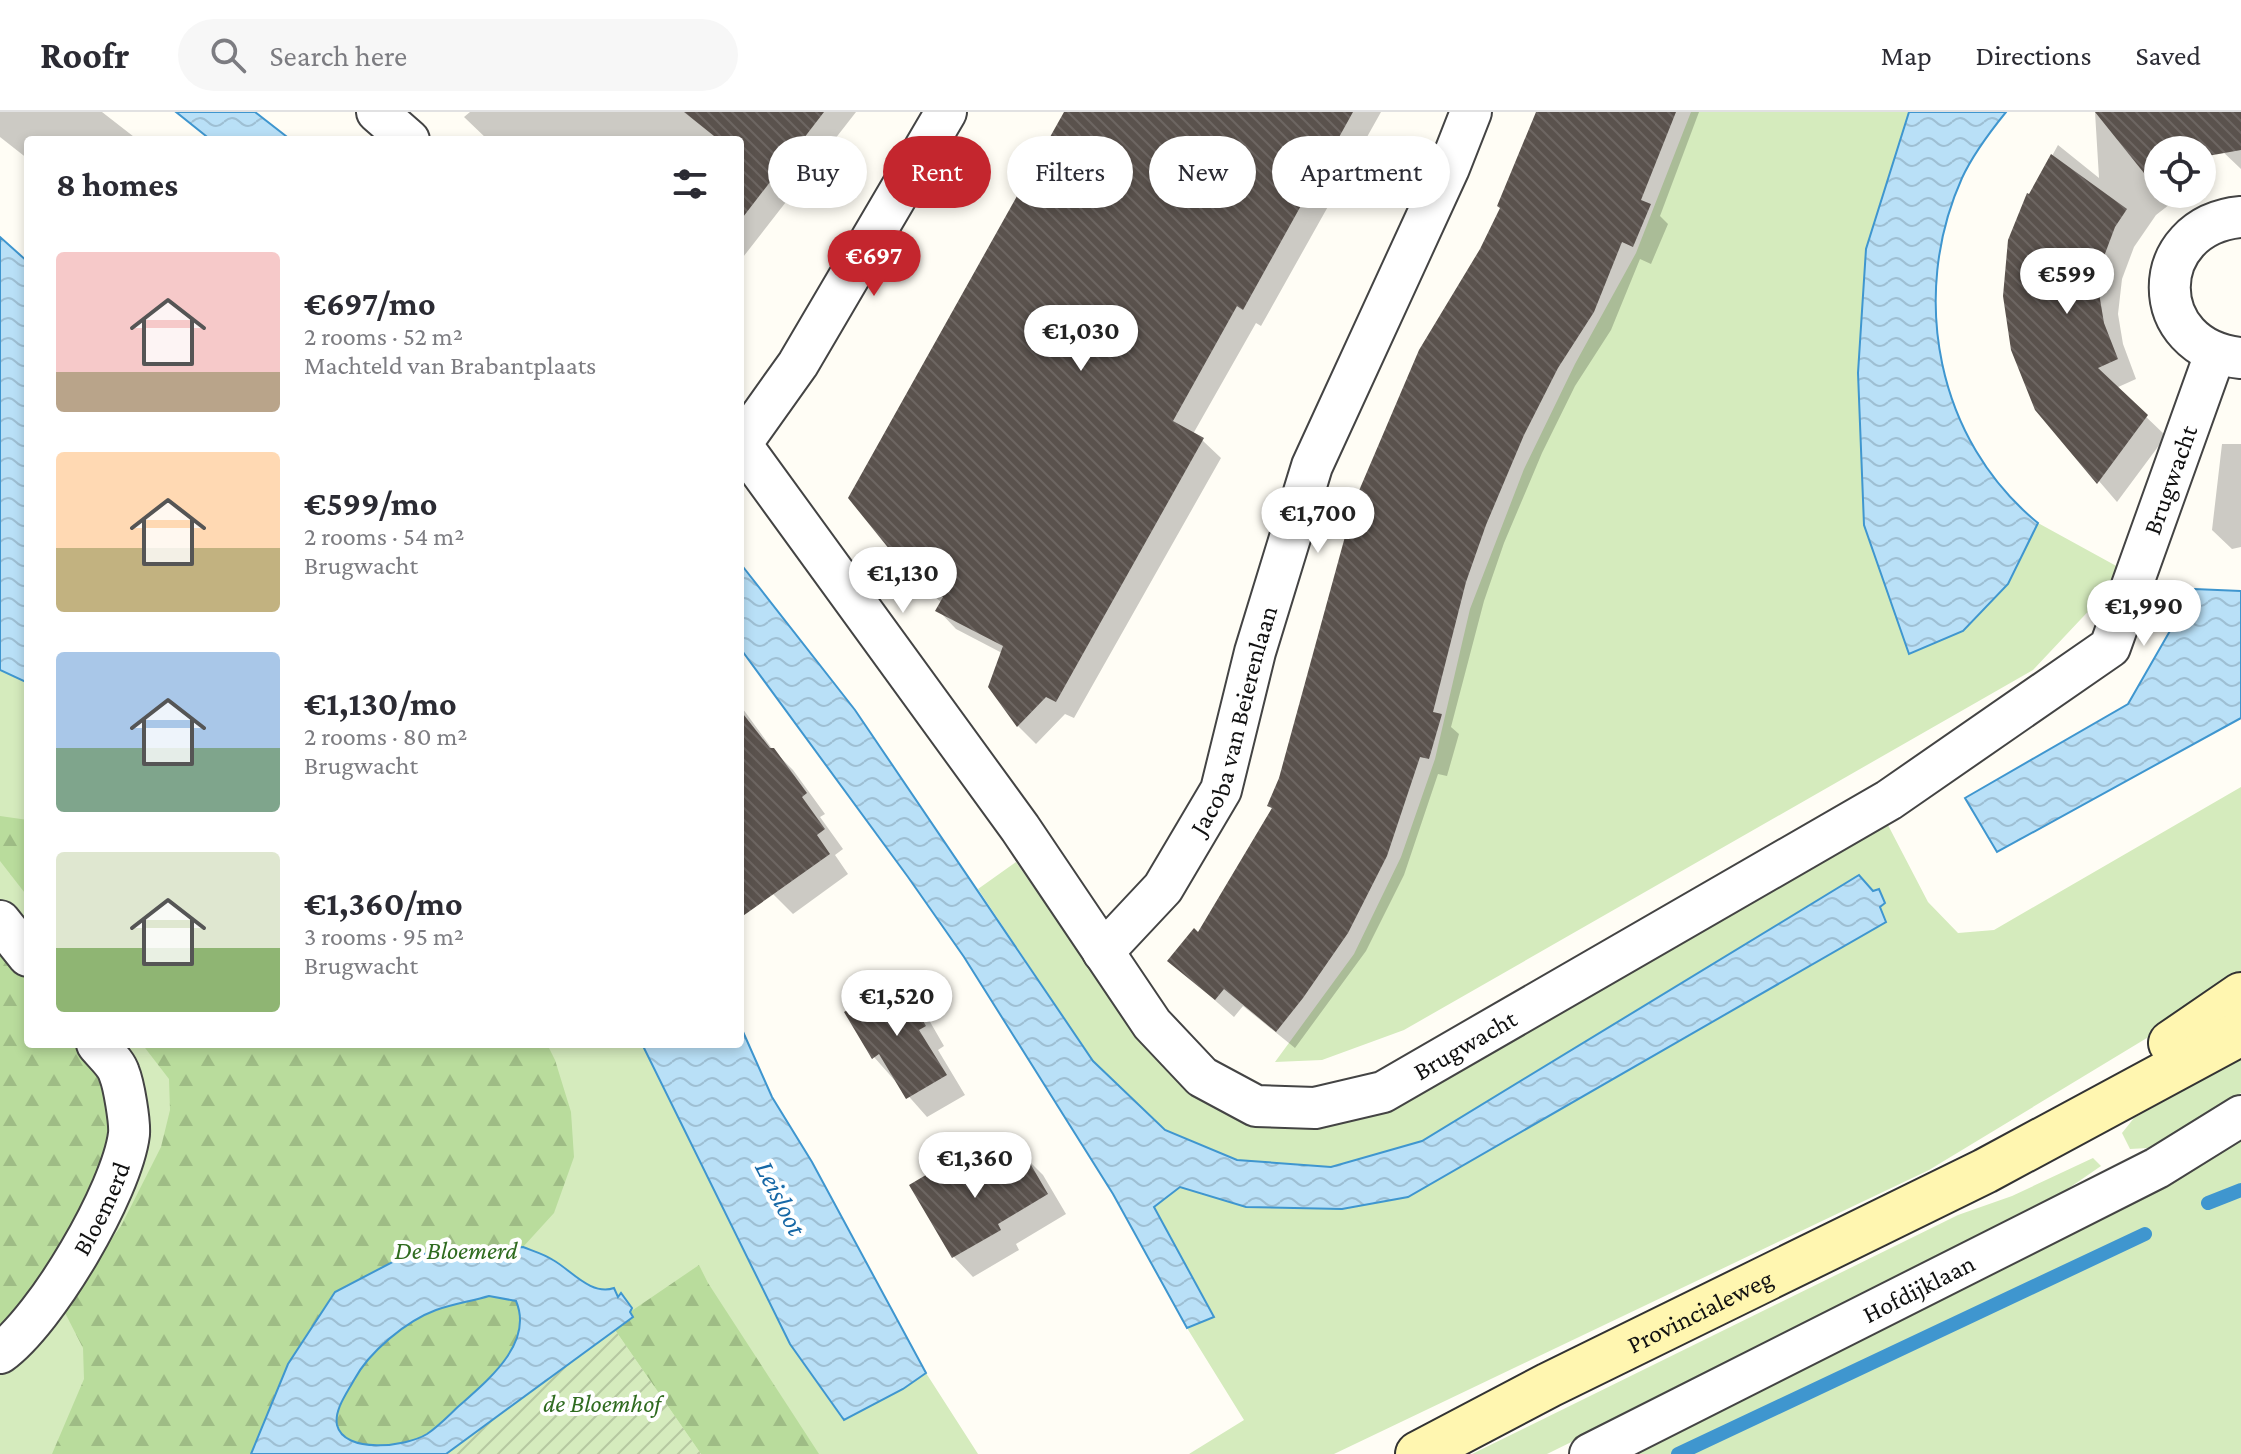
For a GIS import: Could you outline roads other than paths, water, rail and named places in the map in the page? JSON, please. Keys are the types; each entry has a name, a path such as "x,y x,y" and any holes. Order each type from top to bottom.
{"main road":[{"name":"Provincialeweg","path":"1985,1171 2241,995"},
{"name":"Provincialeweg","path":"1418,1454 1563,1378 1985,1171 2241,1033"}],"street":[{"path":"377,112 404,136"},
{"path":"744,438 798,364 946,112"},
{"name":"Jacoba van Beierenlaan","path":"1103,952 1163,888 1221,790 1255,652 1312,466 1449,168 1471,112"},
{"name":"Brugwacht","path":"744,450 1020,828 1152,1024 1202,1077 1256,1106 1315,1108 1383,1092 1889,800 2110,647 2228,356 2194,342 2179,323 2170,300 2170,276 2178,252 2194,234 2215,221 2241,217"},
{"path":"0,921 24,951"},
{"name":"Bloemerd","path":"0,1353 16,1342 54,1293 112,1192 129,1132 119,1072 100,1048"},
{"name":"Hofdijklaan","path":"1590,1454 2157,1168 2241,1116"}],"water":[{"path":"176,112 255,112 286,136 206,136"},
{"path":"1909,112 2006,112 1966,169 1946,223 1937,270 1936,317 1942,364 1956,409 1976,451 2004,489 2038,523 2008,584 1963,631 1909,654 1864,525 1858,373 1866,249"},
{"path":"0,237 24,258 24,681 0,670"},
{"path":"744,568 855,710 1093,1061 1165,1130 1237,1160 1331,1167 1422,1141 1859,875 1873,891 1879,889 1885,903 1880,907 1886,922 1408,1197 1342,1209 1246,1207 1180,1187 1154,1207 1214,1317 1187,1328 1113,1194 964,957 744,653"},
{"path":"2194,589 2241,591 2241,718 1997,852 1965,798 2128,704"},
{"name":"Leisloot","path":"744,1034 772,1097 812,1162 926,1373 903,1389 844,1420 790,1344 644,1048 744,1048"},
{"path":"523,1247 550,1258 589,1285 606,1290 614,1288 618,1297 621,1293 632,1308 630,1312 633,1317 446,1454 251,1454 288,1364 335,1292 406,1255","holes":["489,1296 516,1301 520,1317 514,1346 495,1372 431,1431 417,1439 391,1445 363,1444 342,1434 337,1419 345,1396 369,1359 401,1330 424,1315 456,1304"]}],"waterway":[{"path":"2208,1203 2241,1190"},
{"path":"1678,1454 2145,1234"}],"park label":[{"name":"De Bloemerd","path":"456,1250"},
{"name":"de Bloemhof","path":"602,1403"}]}
